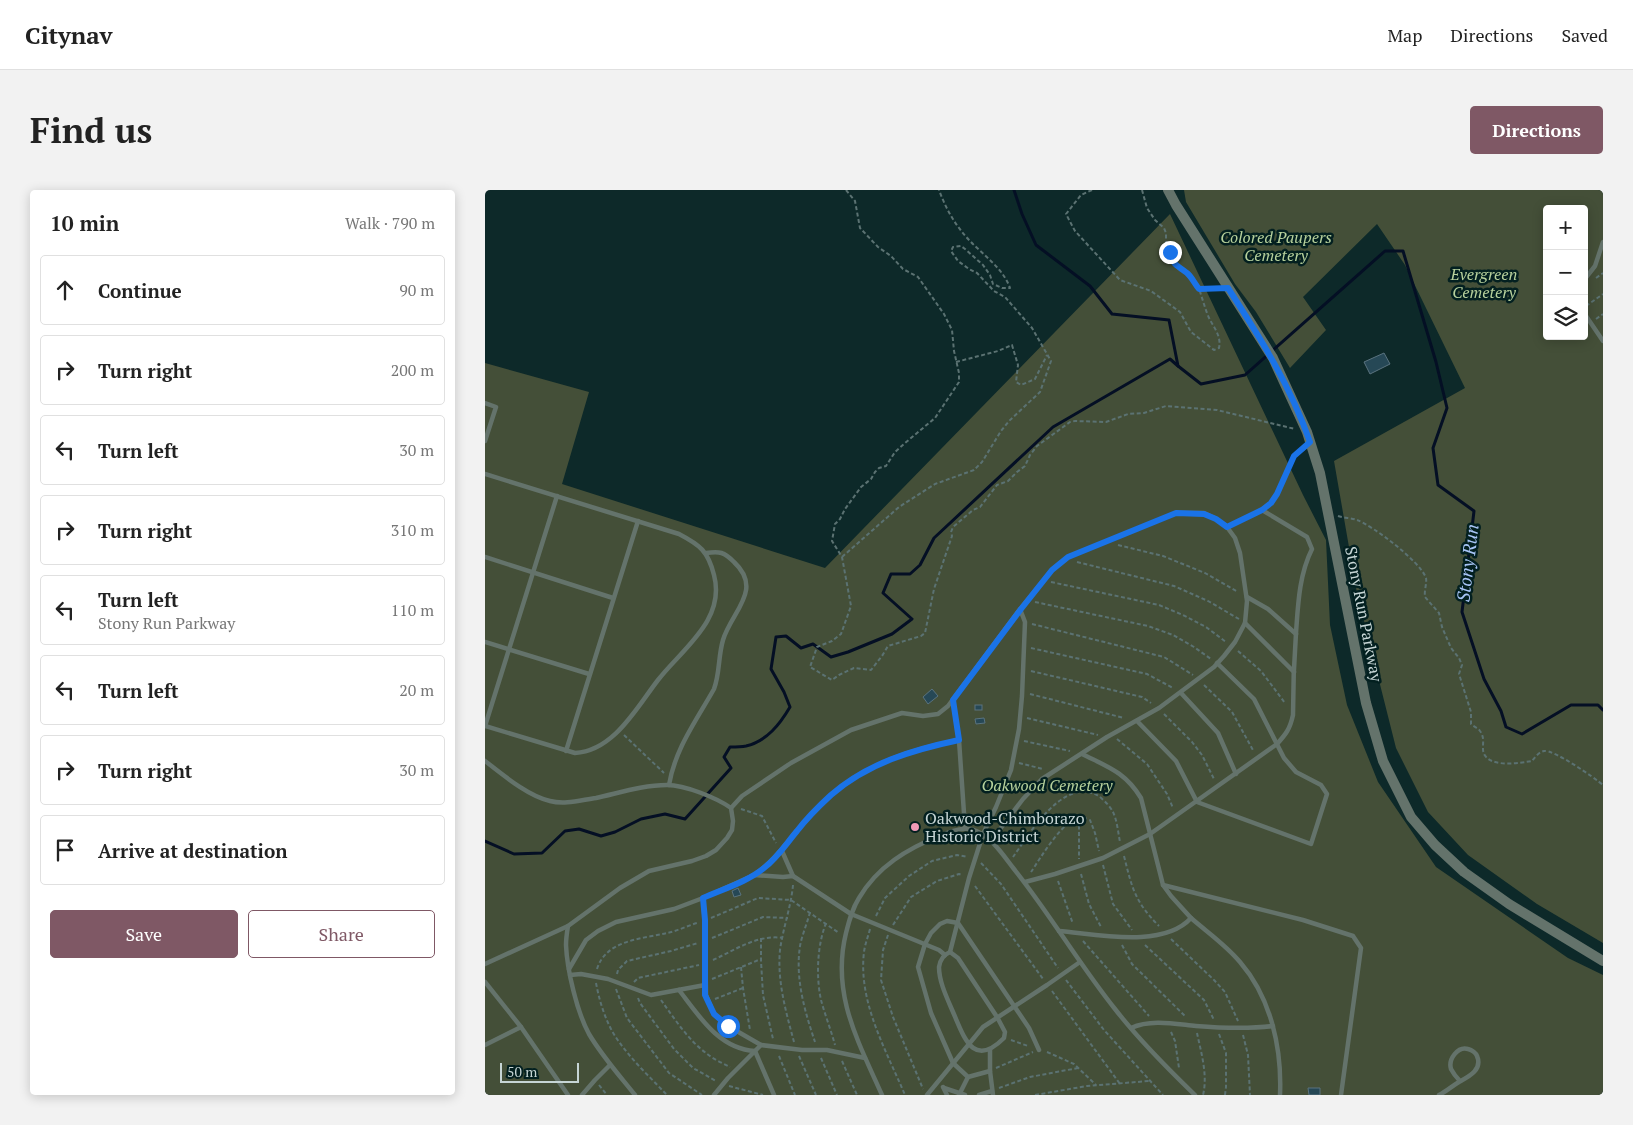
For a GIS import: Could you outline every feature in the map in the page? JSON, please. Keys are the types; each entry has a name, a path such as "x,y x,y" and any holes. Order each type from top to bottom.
{"street":[{"name":"Stony Run Parkway","path":"1168,190 1176,206 1273,358 1309,437 1320,473 1366,703 1383,761 1411,817 1435,845 1464,872 1509,904 1603,961"}],"lane":[{"path":"1588,275 1595,266 1603,242"},
{"path":"1588,319 1603,341"},
{"path":"485,403 496,407 485,441"},
{"path":"1227,527 1262,510 1271,503 1294,456 1309,437"},
{"path":"485,474 557,496 638,521 679,534 695,543 706,553 715,577 717,590 712,614 704,627 657,680 620,731 603,743 590,750 581,752 566,751 485,726 557,496"},
{"path":"1025,882 1103,858 1150,834 1277,744 1290,728 1293,715 1293,672 1301,583 1305,565 1312,549 1307,537 1262,510"},
{"path":"731,808 742,796 791,763 851,730 902,713 923,716 937,714 948,706 1027,600 1052,570 1065,559 1176,513 1204,514 1216,519 1227,527 1235,538 1240,553 1247,597 1245,623 1232,646 1217,663 1181,693 1159,708 1107,737 1042,779 1023,799 991,841"},
{"path":"566,751 638,521"},
{"path":"669,785 677,755 714,689 724,638 744,600 746,592 745,576 738,566 724,554 718,552 706,553"},
{"path":"485,558 613,598"},
{"path":"1247,597 1268,609 1296,634"},
{"path":"780,850 793,876 851,914 947,953 958,958 997,1017 1005,1032 1004,1038 990,1050 981,1051 968,1044 946,996 939,969 940,962 947,953 958,923 969,878 983,834 996,807 1013,762 1023,692 1025,622 1021,609"},
{"path":"1245,623 1293,672"},
{"path":"485,642 589,674"},
{"path":"1137,721 1175,760 1197,802 1311,844 1327,794 1321,785 1296,772 1284,758 1254,699 1217,663"},
{"path":"1181,693 1218,733 1236,774"},
{"path":"953,700 959,740 965,828"},
{"path":"569,969 586,940 598,931 616,922 674,909 754,875 764,868 816,808 847,782 901,754 959,740"},
{"path":"1082,754 1121,774 1133,786 1141,798 1163,885 1191,918 1229,951 1247,970 1263,999 1273,1026 1280,1060 1280,1095"},
{"path":"485,761 530,792 551,801 577,801 669,785 713,797 731,808 733,821 732,830 727,838 716,850 706,856 649,871 620,888 568,926 485,964"},
{"path":"882,1095 851,1023 841,975 841,953 851,914 857,900 873,878 895,859 922,843 965,828 983,834 991,841 1025,882 1115,1010 1195,1095"},
{"path":"754,875 783,878 793,876"},
{"path":"1163,885 1303,920 1353,936 1361,948 1341,1095"},
{"path":"703,898 705,920 705,995 714,1014 728,1026 761,1045 838,1052 865,1058"},
{"path":"1059,931 1137,937 1165,933 1181,926 1191,918"},
{"path":"968,1077 953,1063 931,1013 918,967 925,944 931,933 940,924 947,921 958,923 1029,1028 1039,1050"},
{"path":"568,926 566,944 569,969 579,1011 585,1025 610,1065 635,1095"},
{"path":"927,1095 983,1027 1080,962"},
{"path":"570,975 581,974 608,979 651,995 705,983"},
{"path":"485,982 521,1027 568,1095"},
{"path":"679,990 713,1032 734,1046 755,1051"},
{"path":"1131,1028 1138,1025 1157,1023 1241,1028 1273,1026"},
{"path":"485,1045 521,1027"},
{"path":"714,1095 761,1045"},
{"path":"1439,1095 1468,1078 1475,1071 1478,1065 1477,1055 1468,1048 1456,1052 1450,1063 1451,1070 1460,1081"},
{"path":"979,1095 993,1093 989,1071 990,1050"},
{"path":"755,1051 774,1095"},
{"path":"582,1095 610,1065"},
{"path":"968,1077 989,1071"},
{"path":"944,1088 961,1095 968,1077"},
{"path":"939,1082 947,1095"}],"path":[{"path":"846,190 855,201 860,228 903,269 918,277 944,314 953,330 959,382 935,418 895,452 886,466 879,468 875,472 871,479 861,487 835,524 832,541 842,557 851,606 841,634 832,641 817,647 810,667 832,680 854,668 871,670 888,646 921,636 925,633 934,589 952,536 953,527 973,510 980,508 997,485 1008,481 1025,466 1037,446 1070,422 1088,420 1106,422 1128,414 1144,413 1166,406 1217,410 1309,437"},
{"path":"842,557 899,507 935,484 974,470 982,462 1001,431 1040,392 1051,361 1032,328 1005,297 994,291 977,273 969,269 953,255 951,251 953,247 961,246 983,265 993,284 1001,288 1010,288 1008,282 987,257 956,225 946,210 939,190"},
{"path":"1092,190 1081,195 1066,214 1075,231 1120,280 1151,291 1180,312 1191,332 1214,350 1219,348 1221,342 1217,330 1207,315 1199,289 1188,273 1174,264 1166,244 1164,228 1155,220 1147,208 1142,190"},
{"path":"1199,289 1228,288"},
{"path":"1588,305 1603,294"},
{"path":"957,362 998,352 1012,345 1018,365 1017,382 1021,385 1035,379 1047,355"},
{"path":"1328,513 1357,520 1374,528 1406,554 1421,570 1426,578 1425,597 1439,613 1442,627 1451,648 1462,664 1459,674 1471,712 1471,724 1480,731 1484,740 1484,753 1487,758 1498,764 1532,761 1544,751 1549,752 1576,766 1603,785"},
{"path":"1103,542 1163,556 1205,573 1247,597"},
{"path":"1065,559 1174,586 1208,601 1245,623"},
{"path":"1044,580 1159,605 1206,627 1261,671 1293,715"},
{"path":"1027,600 1149,626 1173,635 1217,663"},
{"path":"1025,622 1164,657 1198,679 1232,712 1257,758"},
{"path":"1024,647 1147,674 1181,693"},
{"path":"1024,669 1142,697 1159,708 1197,749 1202,755 1217,787"},
{"path":"1023,692 1137,721"},
{"path":"1020,716 1115,738 1147,764 1167,794 1176,816"},
{"path":"622,733 661,771"},
{"path":"1017,739 1082,754"},
{"path":"1013,762 1053,772"},
{"path":"1009,862 1045,813 1059,800 1089,791 1101,797 1113,811 1132,889 1139,904 1165,933 1215,980 1225,992 1241,1028 1248,1055 1250,1095"},
{"path":"743,809 762,816 780,850"},
{"path":"1079,818 1079,866 1089,904 1105,936"},
{"path":"1055,874 1076,933 1157,1023"},
{"path":"793,882 781,950 780,974 785,1008 796,1049 816,1095"},
{"path":"667,1095 638,1065 612,1030 600,1002 595,976 600,960 614,947 644,937 668,933 758,898 791,900 845,936"},
{"path":"810,912 800,947 803,1006 818,1050 837,1095"},
{"path":"826,923 822,934 818,961 821,999 838,1052 857,1095"},
{"path":"1117,936 1132,964 1195,1026 1203,1060 1205,1090 1203,1095"},
{"path":"761,938 763,995 775,1046 795,1095"},
{"path":"705,983 761,959"},
{"path":"741,967 752,1040"},
{"path":"709,1001 743,988"},
{"path":"657,994 677,1022 697,1045 707,1054 736,1070"},
{"path":"1167,1023 1175,1041 1181,1082"},
{"path":"1004,1038 1074,1064 1096,1086"},
{"path":"989,1071 1039,1050"},
{"path":"993,1093 1030,1077 1078,1068"},
{"path":"1035,1095 1096,1086 1150,1081"},
{"path":"599,1085 607,1095"}],"green space":[{"path":"1184,190 1603,190 1603,943 1537,904 1468,855 1428,812 1396,748 1357,593 1334,461 1465,388 1405,265 1377,224 1303,297 1326,330 1290,368 1256,312 1235,284 1186,202"},
{"name":"Oakwood Cemetery","path":"1170,214 1326,540 1330,625 1347,705 1378,782 1436,867 1568,958 1603,975 1603,1095 485,1095 485,363 589,392 562,484 825,568"}],"building":[{"path":"1384,353 1390,364 1370,374 1364,362"},
{"path":"932,689 938,696 928,704 923,697"},
{"path":"975,705 982,705 982,710 975,710"},
{"path":"984,718 985,723 976,724 975,719"},
{"path":"738,888 741,895 734,897 732,891"},
{"path":"1308,1088 1320,1088 1320,1095 1309,1095"}],"waterway":[{"name":"Stony Run","path":"1014,190 1036,245 1090,286 1112,314 1169,320 1178,366 1201,384 1245,375 1385,251 1403,251 1436,362 1447,408 1433,448 1438,485 1474,511 1462,612 1484,679 1501,711 1506,727 1522,734 1571,705 1598,705 1603,710"},
{"path":"485,841 514,854 542,853 565,831 579,829 601,836 615,832 641,819 665,814 685,819 731,768 724,757 730,747 754,744 767,736 782,720 790,707 771,669 776,637 786,636 801,648 813,644 831,657 892,634 912,619 883,593 891,574 910,574 920,565 934,538 1053,427 1170,359 1178,366"}],"place":[{"name":"Oakwood-Chimborazo Historic District","path":"915,827"}],"route":[{"path":"728,1026 714,1014 705,995 705,920 703,898 739,883 764,868 782,851 816,808 847,782 901,754 959,740 953,700 1052,570 1068,557 1176,513 1192,512 1204,514 1216,519 1227,527 1262,510 1271,503 1294,456 1310,442 1273,358 1228,288 1199,289 1188,273 1174,264 1170,252"}],"park label":[{"name":"Colored Paupers Cemetery","path":"1276,246"},
{"name":"Evergreen Cemetery","path":"1484,283"}]}
